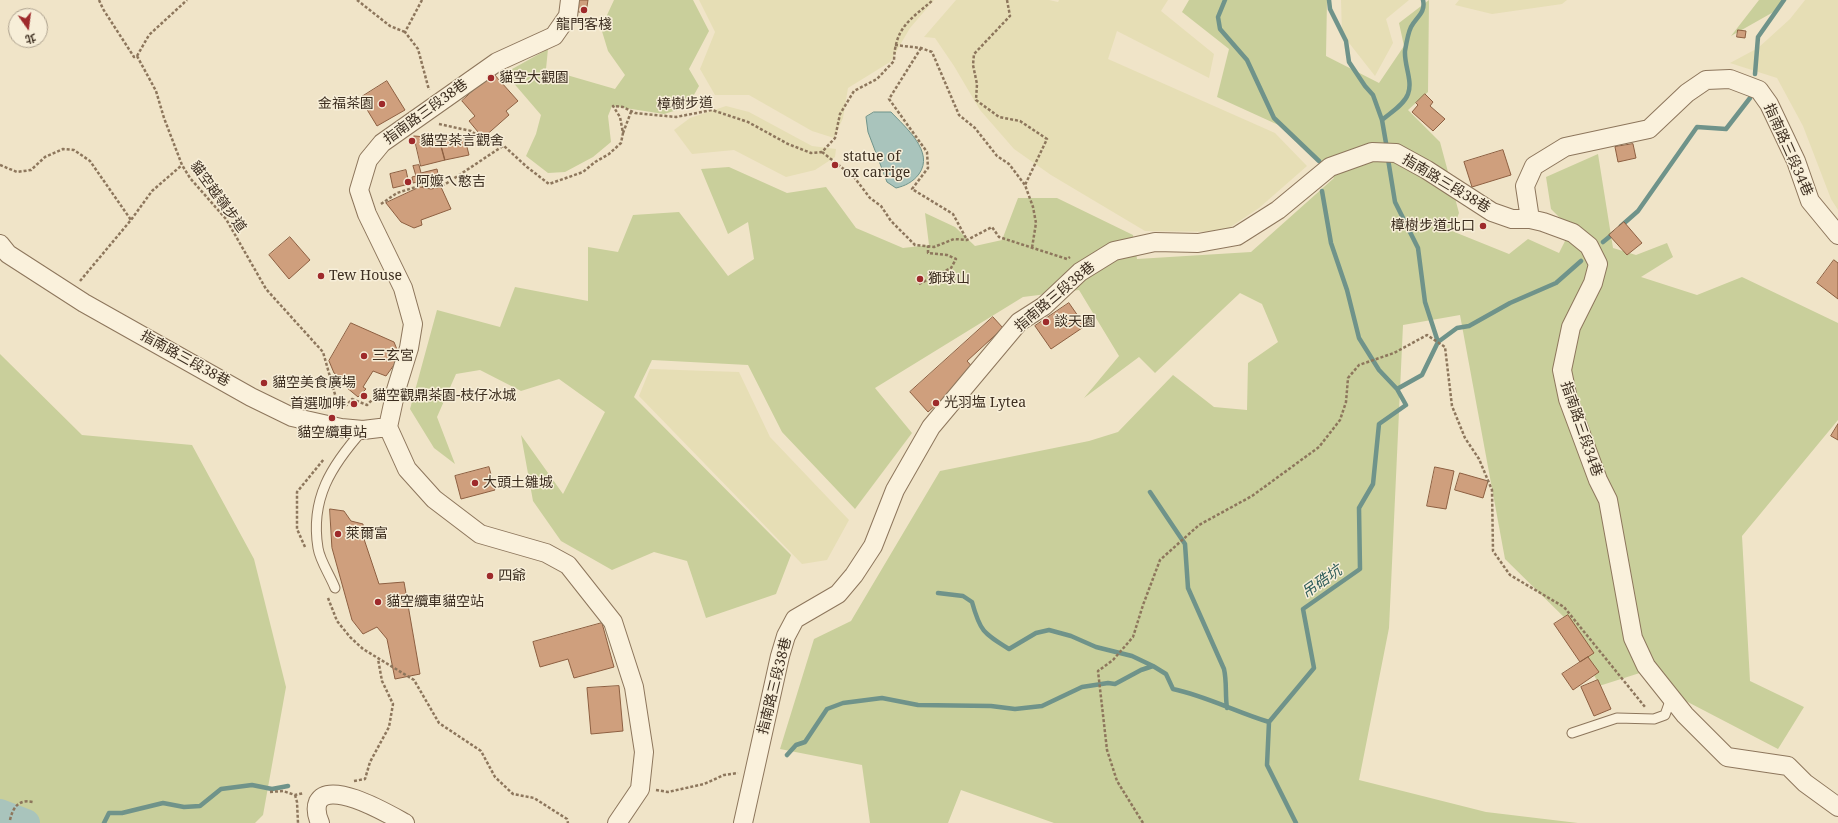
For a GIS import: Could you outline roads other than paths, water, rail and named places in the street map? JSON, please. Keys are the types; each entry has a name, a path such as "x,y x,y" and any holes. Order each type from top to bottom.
{"street":[{"name":"指南路三段38巷","path":"0,244 8,254 84,303 251,396 292,417 341,428 363,430 388,427 396,390 409,348 413,324 403,288 367,214 359,190 368,160 382,144 497,62 554,36 568,16 570,0"},
{"name":"指南路三段34巷","path":"1838,235 1810,201 1796,161 1769,104 1759,90 1730,79 1706,80 1687,93 1649,129 1564,147 1534,166 1526,186 1530,219 1573,233 1589,246 1598,264 1593,283 1571,327 1562,370 1568,399 1598,480 1608,500 1634,638 1646,666 1685,715 1727,757 1788,766 1806,783 1838,807"},
{"name":"指南路三段38巷","path":"743,823 780,656 786,636 795,619 838,594 873,546 894,490 931,427 1019,322 1044,306 1080,272 1114,252 1155,242 1198,243 1237,236 1278,210 1330,167 1372,152 1396,153 1427,170 1492,212 1512,219 1530,219"},
{"path":"388,427 407,469 434,500 480,534 546,553 568,565 613,622 634,687 644,752 640,789 618,823"},
{"path":"320,823 317,817 316,808 319,800 336,794 349,796 405,823"}],"lane":[{"path":"335,588 318,549 316,516 322,490 333,469 348,447 363,430"},
{"path":"1572,733 1617,718 1654,719 1665,715 1671,698"}],"water":[{"path":"874,112 891,112 910,132 921,149 923,166 917,177 903,186 896,188 887,182 868,132 866,117"}],"waterway":[{"path":"1225,0 1218,17 1220,29 1247,60 1274,118 1319,161"},
{"path":"1329,0 1330,9 1346,41 1349,62 1373,95 1382,120 1386,143"},
{"path":"1382,120 1400,105 1408,94 1410,84 1405,51 1410,30 1422,12 1424,4 1423,0"},
{"path":"1755,74 1758,37 1784,0"},
{"path":"1621,226 1638,211 1697,127 1726,129 1750,98"},
{"path":"1388,159 1395,202 1418,248 1425,302 1438,342"},
{"path":"1322,191 1331,243 1347,290 1359,338 1379,370 1397,389"},
{"path":"1603,242 1614,233"},
{"name":"吊硞坑","path":"1296,823 1267,765 1269,722 1314,668 1303,609 1360,569 1359,508 1373,484 1379,424 1406,405 1397,389 1422,375 1438,342 1457,328 1469,326 1510,303 1556,283 1581,261"},
{"path":"1150,492 1185,544 1188,588 1224,669 1227,708"},
{"path":"938,593 963,596 972,602 980,625 988,635 1009,649 1036,633 1049,630 1071,636 1096,647 1132,656 1153,666 1166,674 1173,689 1269,722"},
{"path":"787,755 796,745 805,742 827,709 843,703 882,698 918,705 991,706 1015,709 1042,706 1082,687 1108,683 1115,684 1141,670 1153,666"},
{"path":"104,823 109,813 122,813 163,803 184,807 200,806 221,789 252,785 272,789 288,786"},
{"path":"0,813 26,823"}],"place":[{"name":"龍門客棧","path":"584,10"},
{"name":"貓空大觀園","path":"491,78"},
{"name":"金福茶園","path":"382,104"},
{"name":"貓空茶言觀舍","path":"412,141"},
{"name":"statue of ox carrige","path":"835,165"},
{"name":"阿嬤ㄟ憨吉","path":"408,182"},
{"name":"樟樹步道北口","path":"1483,226"},
{"name":"Tew House","path":"321,276"},
{"name":"獅球山","path":"920,279"},
{"name":"談天園","path":"1046,322"},
{"name":"三玄宮","path":"364,356"},
{"name":"貓空美食廣場","path":"264,383"},
{"name":"貓空觀鼎茶園-枝仔冰城","path":"364,396"},
{"name":"光羽塩 Lytea","path":"936,403"},
{"name":"首選咖啡","path":"354,404"},
{"name":"貓空纜車站","path":"332,418"},
{"name":"大頭土雛城","path":"475,483"},
{"name":"萊爾富","path":"338,534"},
{"name":"四爺","path":"490,576"},
{"name":"貓空纜車貓空站","path":"378,602"}]}
